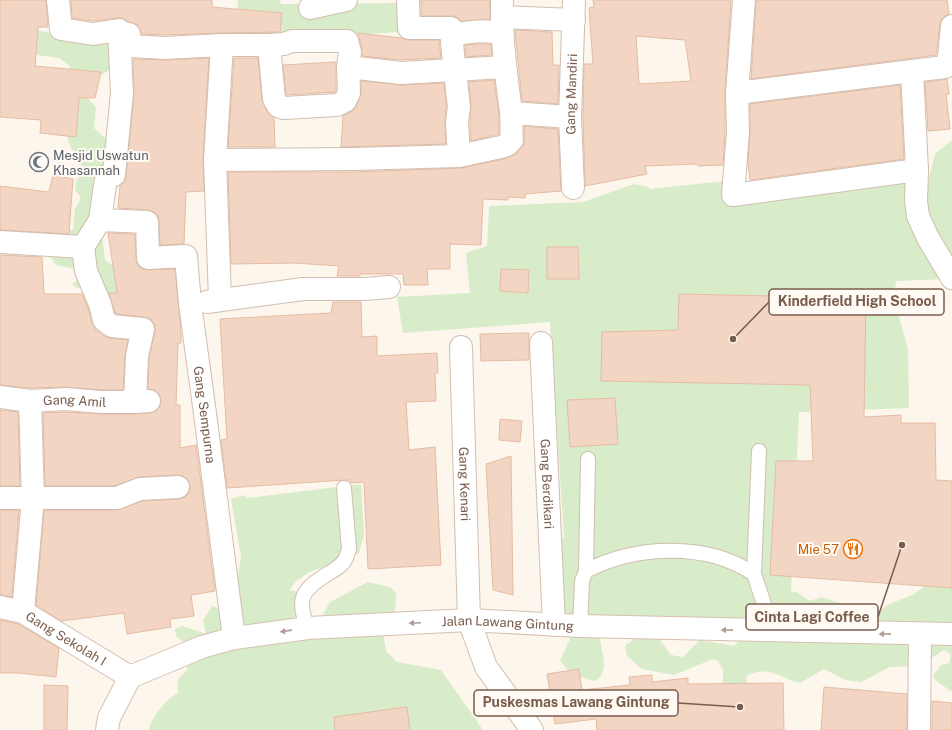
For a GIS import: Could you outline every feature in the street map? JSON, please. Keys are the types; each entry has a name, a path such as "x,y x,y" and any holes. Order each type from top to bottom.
{"street":[{"path":"58,0 61,29 93,34 119,30 119,33 129,34 131,46 165,48 222,45 269,45 284,44 292,41 348,41 350,52 348,67 349,93 345,101 336,105 284,108 278,106 274,100 269,45"},
{"path":"310,8 346,0"},
{"path":"408,0 409,28 451,28 459,106 457,122 459,156"},
{"path":"744,0 737,93 738,132 732,194 917,170"},
{"path":"451,35 464,32 491,31 502,17 574,10"},
{"name":"Gang Mandiri","path":"573,188 570,117 574,10"},
{"path":"215,160 352,159 459,156 489,151 507,145 512,140 511,113 505,67 502,17"},
{"path":"737,93 945,67 949,57 952,26"},
{"path":"0,242 83,247 100,220 107,176 114,175 120,118 122,93 119,33"},
{"path":"220,300 215,160 222,45"},
{"path":"348,67 401,73 505,67"},
{"path":"912,71 917,170 916,201 918,216 936,252 952,278"},
{"path":"511,113 570,117"},
{"name":"Gang Sempurna","path":"100,220 147,222 148,258 186,256 190,304 234,638"},
{"name":"Gang Amil","path":"0,397 30,401 66,399 101,402 142,401 137,356 144,329 112,326 104,320 100,304 86,271 83,247"},
{"path":"190,304 303,289 365,289 389,287"},
{"name":"Gang Berdikari","path":"541,343 554,625"},
{"name":"Gang Kenari","path":"461,347 469,620 486,667 532,730"},
{"path":"23,612 33,498 30,401"},
{"path":"0,498 117,498 140,489 178,487"},
{"name":"Gang Sekolah I","path":"0,607 23,612 130,677"},
{"name":"Jalan Lawang Gintung","path":"130,677 202,647 234,638 308,628 469,620 580,626 920,635 952,634"},
{"path":"919,730 920,635"},
{"path":"107,730 109,718 130,677"}],"lane":[{"path":"758,451 754,574 774,631"},
{"path":"580,626 582,581 586,571 588,459"},
{"path":"308,628 301,606 305,592 314,582 339,567 346,559 349,549 344,488"},
{"path":"586,571 616,558 664,550 722,558 754,574"}],"green space":[{"path":"238,0 280,0 281,4 404,3 402,32 236,41"},
{"path":"36,30 56,34 104,35 111,54 111,69 101,75 80,73 82,92 96,107 94,128 109,142 102,165 107,176 102,235 105,260 125,273 129,302 141,318 111,320 99,282 85,288 75,287 72,284 78,279 75,269 56,265 48,254 50,241 73,229 75,209 81,198 75,190 76,182 83,167 73,152 66,134 64,104 70,66 59,58 37,55 30,43"},
{"path":"952,140 952,258 937,239 926,200 928,181 935,154"},
{"path":"856,177 911,178 915,222 946,279 896,281 894,299 908,349 909,408 799,412 791,593 795,591 810,601 821,597 843,604 849,613 847,619 833,628 831,638 836,643 853,643 885,606 914,594 940,574 952,578 952,692 935,680 933,675 941,665 949,663 951,654 944,650 919,666 890,667 861,682 845,680 824,669 800,683 773,673 754,673 746,676 748,695 744,706 723,689 723,670 718,661 713,659 674,675 642,669 627,656 625,646 645,631 657,636 671,655 683,657 700,640 734,646 740,639 741,627 602,622 600,638 604,665 600,676 595,681 571,672 560,660 572,635 569,626 556,622 563,589 551,562 556,547 564,537 550,322 403,333 397,297 470,293 466,253 487,246 489,206 583,202 634,184 649,187 649,189 735,180 743,206"},
{"path":"361,484 364,535 359,553 310,572 296,581 289,591 294,590 307,605 308,628 320,640 328,631 323,614 330,602 368,582 390,587 396,593 395,618 385,630 384,638 386,651 397,662 441,670 483,730 149,730 156,714 179,692 177,690 178,679 187,670 189,656 186,644 176,636 175,629 182,626 206,634 203,620 212,606 227,611 233,608 241,557 231,499 244,495 247,498"}],"building":[{"path":"0,0 46,0 48,27 38,27 35,66 101,72 95,98 79,98 76,137 40,133 41,120 0,117"},
{"path":"71,0 212,0 212,7 282,13 280,32 165,35 142,34 137,25 127,21 124,18 93,21 72,18"},
{"path":"421,0 490,0 490,19 461,21 457,17 451,16 421,16"},
{"path":"593,0 731,0 725,92 723,165 698,166 697,164 645,166 647,174 585,186 583,117 584,64 593,64 589,8 594,7","holes":["636,36 685,40 691,81 639,84"]},
{"path":"756,0 947,0 949,14 942,18 940,24 936,55 751,79"},
{"path":"515,30 552,32 553,65 559,65 558,104 522,101"},
{"path":"358,33 409,40 439,40 441,58 401,60 362,56"},
{"path":"491,44 492,55 466,57 465,45"},
{"path":"209,58 203,159 204,191 186,192 184,244 160,245 158,215 148,210 118,208 120,186 125,182 126,176 134,94 133,59 166,60"},
{"path":"234,58 258,58 262,100 267,112 274,118 275,147 228,147"},
{"path":"336,62 336,92 286,95 283,65"},
{"path":"947,79 949,94 946,94 950,129 928,131 925,82"},
{"path":"494,80 499,113 499,134 471,141 469,82"},
{"path":"361,81 402,85 444,83 446,107 446,144 341,147 343,116 351,112 356,107 361,93"},
{"path":"900,85 904,159 750,180 748,163 750,104"},
{"path":"524,126 558,129 561,191 525,194 525,198 508,197 508,200 483,199 481,245 450,244 450,269 427,269 428,285 404,285 403,274 360,274 360,276 337,276 339,266 295,263 231,264 228,172 353,172 461,168 504,159 516,154 524,144"},
{"path":"53,175 73,179 69,234 0,230 0,186 49,192"},
{"path":"108,233 135,234 137,264 142,269 175,269 181,333 181,343 178,343 176,405 180,405 180,448 196,445 215,591 191,595 194,616 170,619 171,627 127,634 124,613 61,621 36,605 44,510 117,510 143,501 179,499 185,497 189,493 190,487 188,480 183,476 177,475 139,477 115,486 45,486 43,413 66,412 136,414 156,411 160,406 161,400 159,394 154,390 148,389 149,358 155,332 155,325 151,319 145,317 115,313 109,293 117,293"},
{"path":"547,247 578,247 579,279 547,279"},
{"path":"0,255 42,257 44,294 82,294 96,330 104,336 110,338 128,340 125,355 123,390 65,387 30,388 0,385"},
{"path":"501,269 529,270 528,293 500,291"},
{"path":"679,294 866,298 864,417 901,415 901,423 935,423 936,480 952,481 952,588 770,575 776,461 813,461 810,385 601,381 602,332 678,330"},
{"path":"333,302 361,302 362,337 377,336 377,356 437,353 438,373 435,373 436,401 406,402 409,450 435,447 441,565 368,569 364,482 351,483 350,480 344,480 227,488 221,440 227,439 220,319 331,313"},
{"path":"529,333 529,360 481,361 480,334"},
{"path":"615,398 618,444 570,447 567,400"},
{"path":"0,410 18,412 20,486 0,486"},
{"path":"500,419 522,421 520,442 499,440"},
{"path":"511,456 513,595 493,590 486,464"},
{"path":"0,510 19,510 12,597 0,595"},
{"path":"0,620 18,624 59,648 56,677 19,673 0,673"},
{"path":"579,669 582,690 630,685 629,677 652,675 652,682 688,678 688,684 783,683 784,730 597,730 596,719 555,724 547,674"},
{"path":"44,685 68,686 67,730 44,730"},
{"path":"824,687 907,694 907,730 821,730"},
{"path":"932,701 952,703 952,730 932,730"},
{"path":"407,707 410,730 335,730 334,717"}],"place":[{"name":"Mesjid Uswatun Khasannah","path":"39,162"},
{"name":"Kinderfield High School","path":"733,339"},
{"name":"Cinta Lagi Coffee","path":"902,545"},
{"name":"Mie 57","path":"853,549"},
{"name":"Puskesmas Lawang Gintung","path":"740,707"}]}
